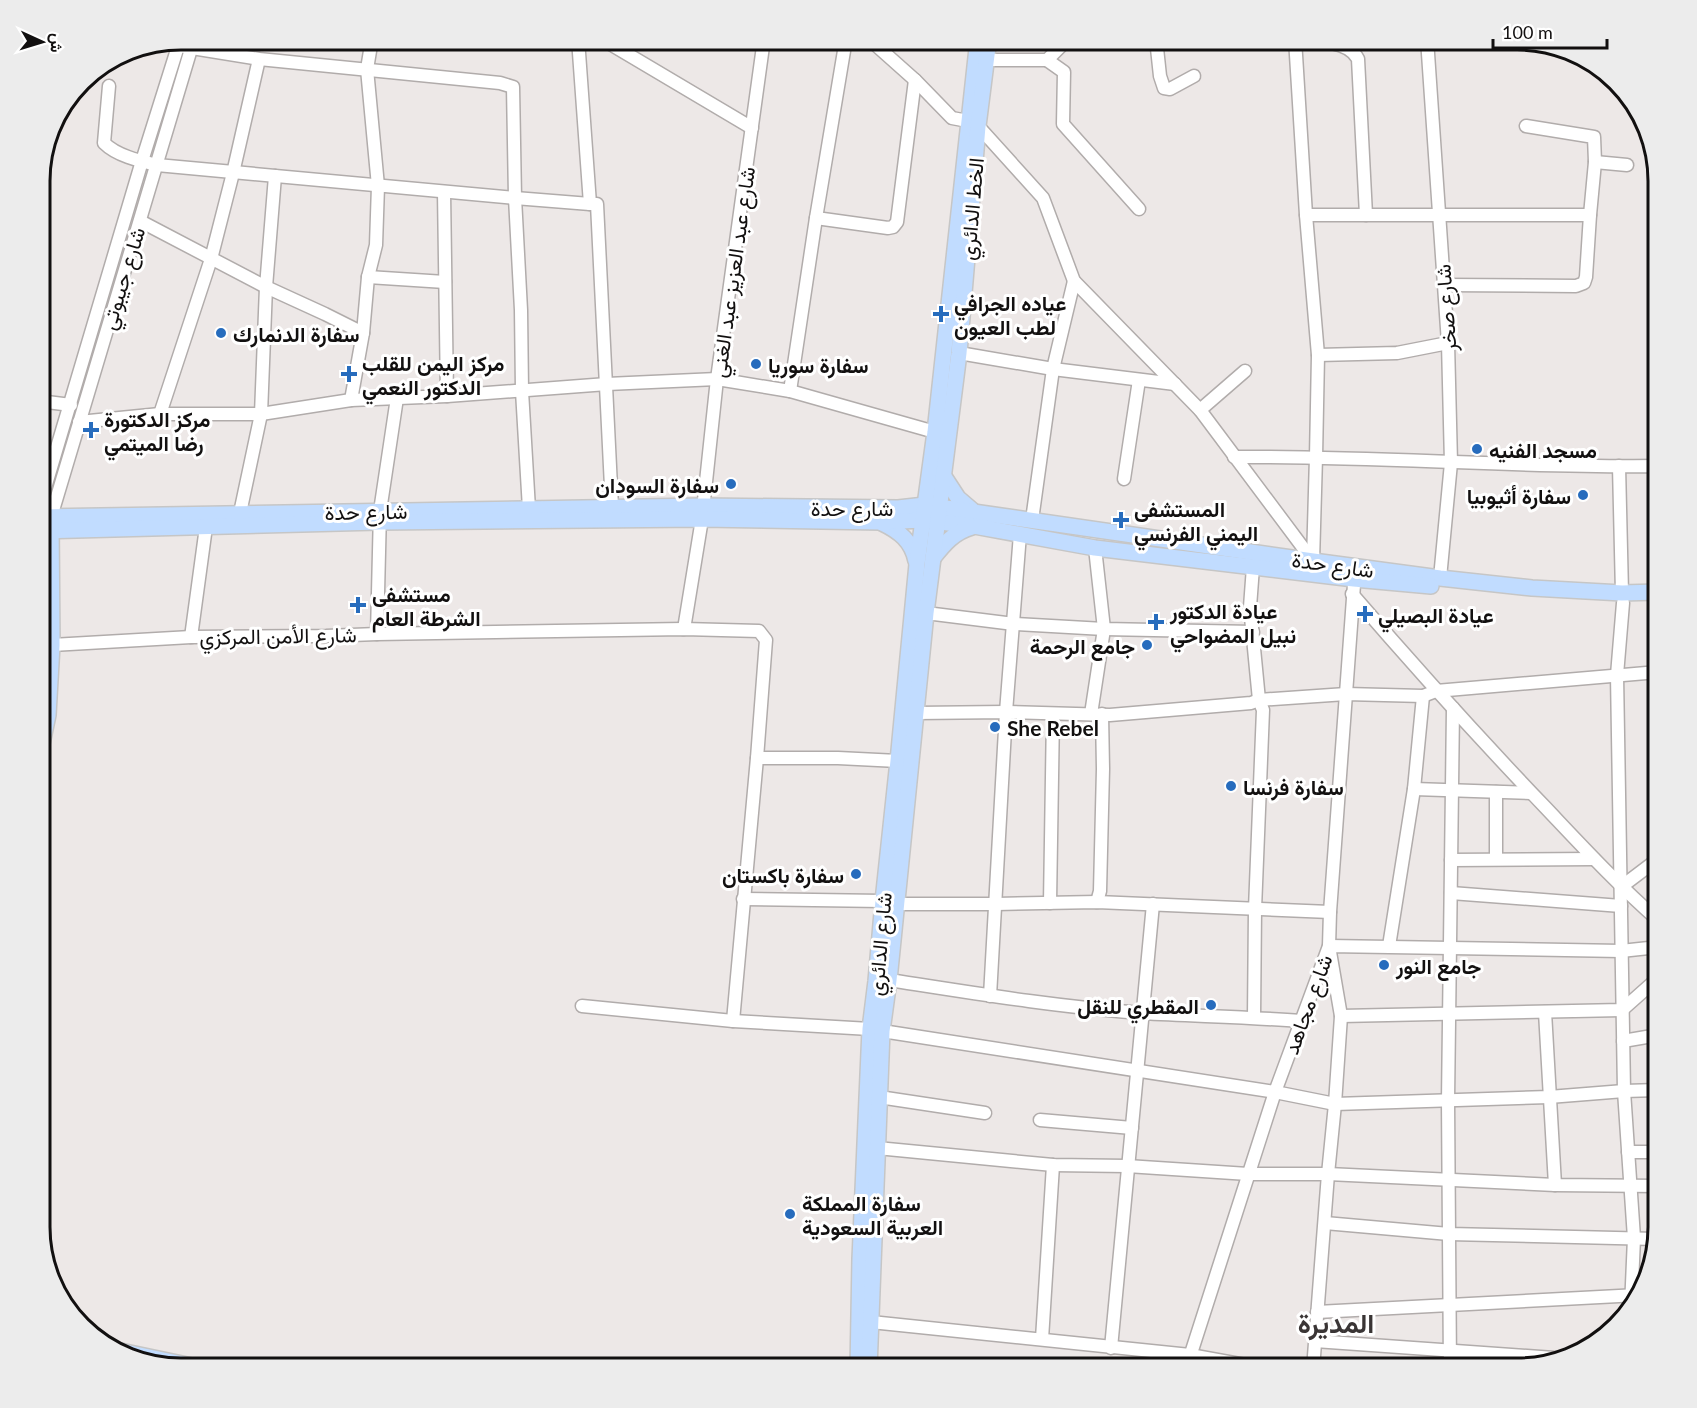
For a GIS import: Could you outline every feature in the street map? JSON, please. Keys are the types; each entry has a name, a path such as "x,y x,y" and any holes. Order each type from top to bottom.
{"main road":[{"name":"الخط الدائري","path":"980,50 981,60"},
{"name":"الخط الدائري","path":"936,477 935,432 981,60 985,50"},
{"name":"الخط الدائري","path":"931,513 959,353 973,123"},
{"path":"898,507 936,477 958,498 974,519 950,538 933,558"},
{"name":"شارع حدة","path":"50,521 206,527 380,516 612,507 880,522 931,513"},
{"name":"شارع حدة","path":"50,521 240,513 380,516 898,507 974,519 1032,520 1313,561 1354,580 1440,578 1648,601"},
{"name":"شارع الدائري","path":"869,1358 871,1322 867,1254 876,981 890,902 916,713 933,558 931,513"},
{"name":"شارع الدائري","path":"859,1358 877,1148 879,1097 876,1030 889,981 890,902 898,761 916,564 931,513"},
{"name":"شارع حدة","path":"974,519 1020,534 1095,548 1354,580 1533,597 1622,598 1648,594"},
{"path":"880,522 902,534 914,552 916,564"},
{"path":"50,614 52,645 50,680"}],"street":[{"name":"شارع جيبوتي","path":"50,495 71,405 142,161 183,50"},
{"name":"شارع جيبوتي","path":"50,504 79,422 157,165 184,50"},
{"path":"218,50 259,59 500,83 513,87 522,391 529,509"},
{"path":"351,400 363,333 368,277 376,245 378,186 368,69 371,50"},
{"path":"579,50 590,204"},
{"path":"621,50 752,128"},
{"name":"شارع عبد العزيز عبد الغني","path":"684,628 702,512 717,379 763,50"},
{"path":"790,391 844,50"},
{"path":"881,50 952,118 973,123 1042,198 1074,281 1200,410 1313,561"},
{"path":"1047,60 1057,50"},
{"path":"1157,50 1160,76 1164,88 1170,89 1194,76"},
{"path":"1297,50 1306,216 1318,355 1313,561"},
{"path":"1350,50 1358,59 1366,215"},
{"name":"شارع صخر","path":"1427,50 1448,343 1451,463 1440,578"},
{"path":"160,414 212,259 259,59"},
{"path":"981,60 1047,60 1064,72 1063,124 1139,209"},
{"path":"816,218 888,228 897,222 915,81"},
{"path":"109,86 104,143 116,151 157,165 597,204 612,507"},
{"path":"1444,285 1576,286 1584,283 1595,162 1594,137 1526,126"},
{"path":"1595,162 1627,165"},
{"path":"240,513 261,414 266,286 274,176"},
{"path":"444,192 447,396"},
{"path":"1306,216 1590,215"},
{"path":"140,221 363,333"},
{"path":"368,277 445,282"},
{"path":"1032,520 1053,369 1074,281"},
{"path":"1318,355 1397,353 1448,343"},
{"path":"959,353 1053,369 1175,384"},
{"path":"1200,410 1245,371"},
{"path":"79,422 160,414 261,414 351,400 717,379 790,391 935,432"},
{"path":"1124,479 1139,380"},
{"path":"377,634 380,516 397,398"},
{"path":"50,402 71,405"},
{"path":"1234,457 1317,457 1451,463 1648,466"},
{"path":"1619,466 1622,598 1617,675 1622,1010 1624,1091 1634,1238 1634,1286"},
{"path":"191,637 206,527"},
{"path":"990,996 1006,711 1020,534"},
{"path":"1095,548 1104,629 1096,714 1103,769 1100,891 1097,902"},
{"path":"1253,567 1250,607 1258,700 1263,710 1255,909 1254,1017"},
{"path":"1354,580 1436,691 1594,859 1648,911"},
{"name":"شارع مجاهد","path":"1189,1358 1275,1092 1329,946 1354,580"},
{"path":"926,613 1014,624 1104,629 1253,632"},
{"name":"شارع الأمن المركزي","path":"52,645 191,637 684,628 759,631 766,640 733,1020"},
{"path":"916,713 1006,711 1096,714 1346,694 1423,696 1436,691 1648,673"},
{"path":"1389,946 1414,789 1423,696"},
{"path":"1450,1358 1448,1101 1452,708"},
{"path":"1050,903 1053,714"},
{"path":"757,758 898,761"},
{"path":"1414,789 1531,793"},
{"path":"1496,860 1497,792"},
{"path":"1451,860 1594,859"},
{"path":"1621,887 1648,867"},
{"path":"1451,893 1621,906"},
{"path":"743,899 996,904 1097,902 1330,912"},
{"path":"1112,1348 1152,904"},
{"path":"1313,1358 1341,1016 1329,946 1622,951 1648,948"},
{"path":"889,981 990,996 1142,1013 1301,1021"},
{"path":"1341,1016 1622,1010 1648,987"},
{"path":"582,1006 876,1030 1275,1092 1335,1104 1549,1097 1648,1090"},
{"path":"1545,1012 1555,1185"},
{"path":"1623,1041 1648,1037"},
{"path":"879,1097 984,1113"},
{"path":"1040,1120 1132,1128"},
{"path":"877,1148 1053,1165 1127,1166 1248,1174 1328,1174 1555,1185 1648,1186"},
{"path":"1628,1152 1648,1152"},
{"path":"1042,1339 1053,1165"},
{"path":"1325,1223 1449,1234 1647,1239"},
{"path":"1317,1312 1625,1299"},
{"path":"871,1322 1207,1358"},
{"path":"1315,1341 1537,1357"}],"place":[{"name":"عياده الجرافي لطب العيون","path":"941,314"},
{"name":"سفارة الدنمارك","path":"221,333"},
{"name":"سفارة سوريا","path":"756,364"},
{"name":"مركز اليمن للقلب الدكتور النعمي","path":"349,374"},
{"name":"مركز الدكتورة رضا الميتمي","path":"91,430"},
{"name":"مسجد الفنيه","path":"1477,449"},
{"name":"سفارة السودان","path":"731,484"},
{"name":"سفارة أثيوبيا","path":"1583,495"},
{"name":"المستشفى اليمني الفرنسي","path":"1121,520"},
{"name":"مستشفى الشرطة العام","path":"358,605"},
{"name":"عيادة البصيلي","path":"1365,614"},
{"name":"عيادة الدكتور نبيل المضواحي","path":"1156,622"},
{"name":"جامع الرحمة","path":"1147,645"},
{"name":"She Rebel","path":"995,727"},
{"name":"سفارة فرنسا","path":"1231,786"},
{"name":"سفارة باكستان","path":"856,874"},
{"name":"جامع النور","path":"1384,965"},
{"name":"المقطري للنقل","path":"1211,1005"},
{"name":"سفارة المملكة العربية السعودية","path":"790,1214"}],"district":[{"name":"المديرة","path":"1336,1322"}]}
